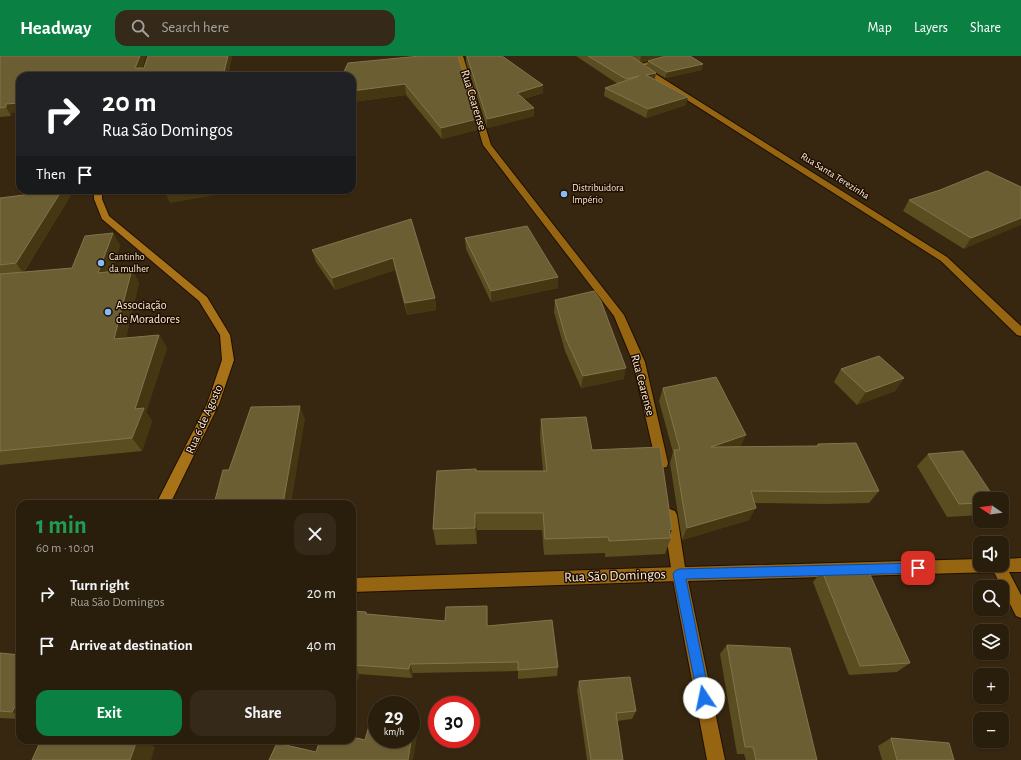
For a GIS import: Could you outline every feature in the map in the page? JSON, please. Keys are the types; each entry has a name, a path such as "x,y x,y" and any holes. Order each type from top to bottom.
{"street":[{"name":"Rua Cearense","path":"460,56 487,145 589,275 618,315 639,362 663,472"},
{"name":"Rua Santa Terezinha","path":"623,56 944,259 1021,332"},
{"path":"637,66 678,56"},
{"name":"Rua 6 de Agosto","path":"98,194 98,199 105,217 203,299 225,335 228,360 213,404 165,500"},
{"path":"668,504 679,574 716,760"},
{"name":"Rua São Domingos","path":"1009,566 1021,565"},
{"name":"Rua São Domingos","path":"356,585 679,574 973,567"},
{"path":"1001,572 1021,611"}],"building":[{"path":"0,56 140,56 135,68 144,68 148,56 228,56 224,72 16,72 16,103 6,104 6,107 0,108"},
{"path":"420,56 458,56 477,119 441,128 405,84 356,90 356,72 344,72 348,63"},
{"path":"467,56 502,56 543,85 517,93 534,108 487,119"},
{"path":"588,56 631,56 656,73 646,75 688,97 648,109 605,88 639,76 626,79"},
{"path":"666,56 690,56 703,64 667,72 648,61"},
{"path":"987,171 1021,187 1021,218 971,238 909,200 940,190"},
{"path":"59,194 16,263 0,265 0,198 24,195"},
{"path":"411,219 435,298 405,303 393,258 332,278 312,250"},
{"path":"527,226 558,277 491,291 465,238"},
{"path":"113,233 98,273 132,269 114,339 159,335 135,409 144,408 132,438 0,451 0,274 72,268 85,236"},
{"path":"594,291 601,301 626,368 583,376 566,339 555,300"},
{"path":"879,356 904,378 866,392 841,369"},
{"path":"716,377 746,435 711,447 818,446 818,444 856,443 879,491 751,491 756,508 687,528 674,450 680,450 663,388"},
{"path":"300,406 284,500 215,500 223,470 229,470 251,407"},
{"path":"586,417 592,450 660,447 672,529 669,530 671,538 609,541 608,537 545,539 543,513 475,513 475,528 433,529 437,471 476,469 476,471 547,471 541,419"},
{"path":"963,451 990,492 973,492 973,503 959,504 928,454"},
{"path":"867,568 910,663 860,666 822,571"},
{"path":"487,606 487,626 552,620 558,667 518,670 518,662 410,664 409,669 356,665 356,611 366,612 366,614 445,621 446,607"},
{"path":"727,645 790,648 817,760 756,760 753,747 745,747"},
{"path":"0,653 16,655 16,705 12,712 0,711"},
{"path":"630,677 636,711 616,713 623,760 591,760 579,681"},
{"path":"368,729 368,748 410,748 408,760 269,760 277,744 316,752 319,744 356,744 356,738 365,740"},
{"path":"891,738 949,743 954,760 897,760"},
{"path":"39,744 136,744 130,760 32,760"}],"place":[{"name":"Distribuidora Império","path":"564,194"},
{"name":"Cantinho da mulher","path":"101,263"},
{"name":"Associação de Moradores","path":"108,312"}],"route":[{"path":"704,698 679,574 918,568"}]}
